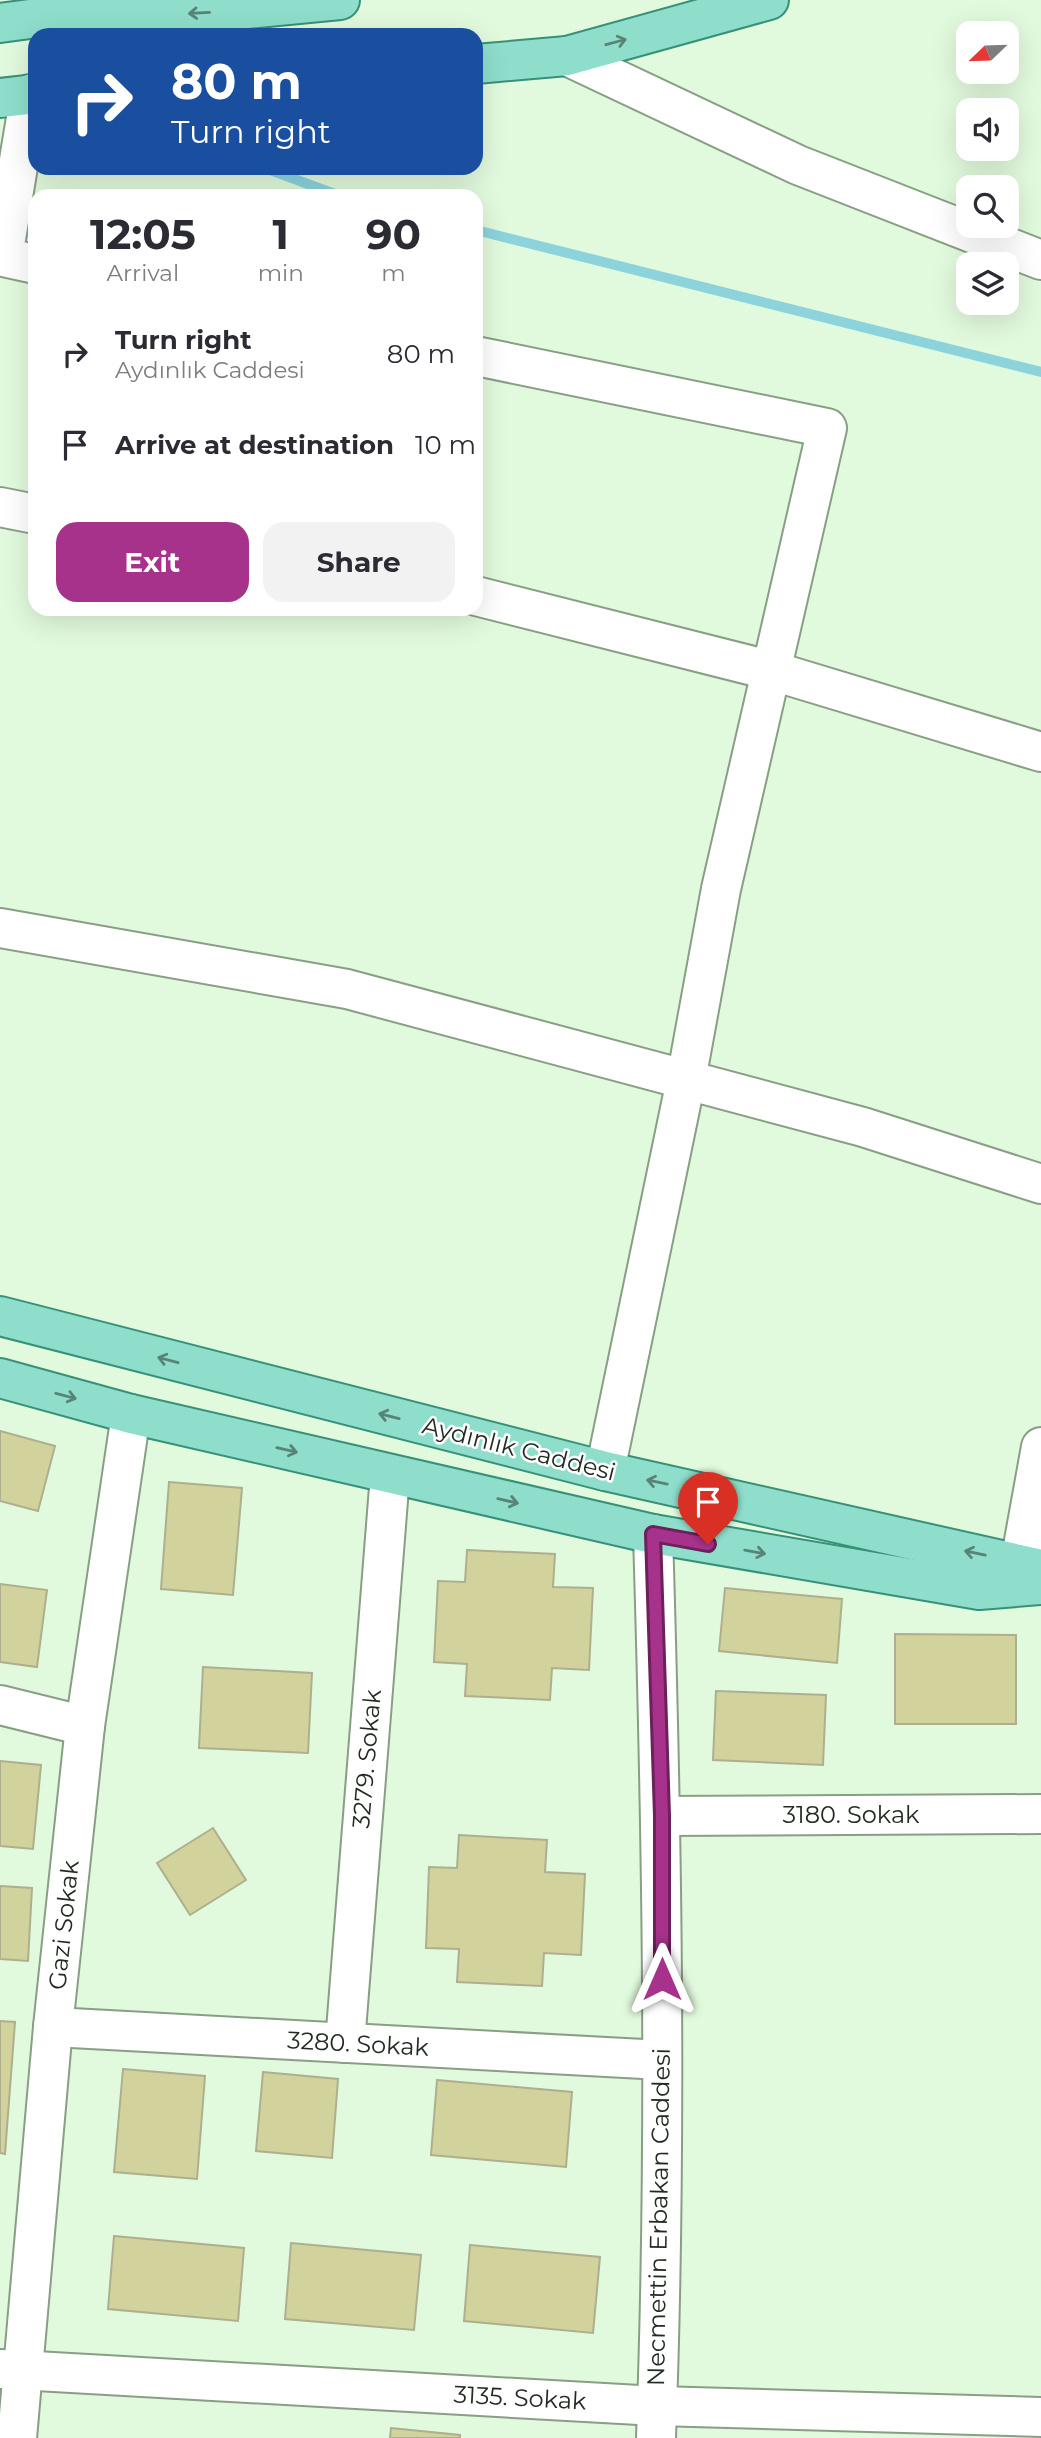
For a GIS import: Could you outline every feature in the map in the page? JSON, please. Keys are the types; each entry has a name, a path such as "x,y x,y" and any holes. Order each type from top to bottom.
{"main road":[{"path":"0,23 30,19 206,13 340,0"},
{"path":"483,63 567,56 769,0"},
{"name":"Aydınlık Caddesi","path":"0,1316 605,1471 1034,1572"},
{"path":"0,1378 131,1414 653,1534 979,1590 1034,1572"}],"street":[{"path":"567,56 798,165 1041,260"},
{"path":"10,262 22,96"},
{"path":"483,357 827,428 721,890 686,1080 605,1471"},
{"path":"0,508 28,513"},
{"path":"483,598 773,671 1041,752"},
{"path":"0,928 346,989 863,1127 1041,1184"},
{"name":"Gazi Sokak","path":"17,2438 11,2369 53,2027 85,1726 131,1414"},
{"path":"1034,1572 1041,1447"},
{"name":"3279. Sokak","path":"345,2043 390,1475"},
{"name":"Necmettin Erbakan Caddesi","path":"653,1534 662,1816 662,2060 656,2422"},
{"path":"0,1705 85,1726"},
{"name":"3180. Sokak","path":"662,1816 1041,1814"},
{"name":"3280. Sokak","path":"53,2027 662,2060"},
{"name":"3135. Sokak","path":"11,2369 656,2422 1041,2417"}],"building":[{"path":"0,1431 55,1446 38,1511 0,1501"},
{"path":"169,1482 242,1488 233,1595 161,1589"},
{"path":"467,1550 555,1554 553,1587 593,1588 589,1670 552,1668 550,1700 465,1696 467,1664 434,1662 438,1581 465,1582"},
{"path":"0,1584 47,1590 37,1667 0,1662"},
{"path":"725,1588 842,1599 837,1663 719,1651"},
{"path":"895,1634 1016,1635 1016,1724 895,1724"},
{"path":"203,1667 312,1673 308,1753 199,1748"},
{"path":"716,1691 826,1695 823,1765 713,1760"},
{"path":"0,1761 41,1765 33,1849 0,1846"},
{"path":"213,1828 246,1880 190,1915 157,1863"},
{"path":"459,1835 547,1840 545,1872 585,1874 581,1955 544,1953 542,1986 457,1982 459,1949 426,1948 429,1867 457,1868"},
{"path":"0,1886 32,1888 28,1961 0,1959"},
{"path":"0,2021 15,2022 5,2154 0,2153"},
{"path":"123,2069 205,2076 197,2179 114,2172"},
{"path":"263,2072 338,2079 332,2158 256,2151"},
{"path":"437,2080 572,2092 566,2167 431,2155"},
{"path":"114,2236 244,2248 238,2321 108,2309"},
{"path":"291,2243 421,2255 414,2330 285,2319"},
{"path":"470,2245 600,2257 593,2333 464,2321"},
{"path":"391,2428 460,2435 460,2438 390,2438"}],"waterway":[{"path":"284,175 321,189"},
{"path":"483,232 1041,372"}],"route":[{"path":"662,1979 662,1816 653,1534 708,1544"}]}
